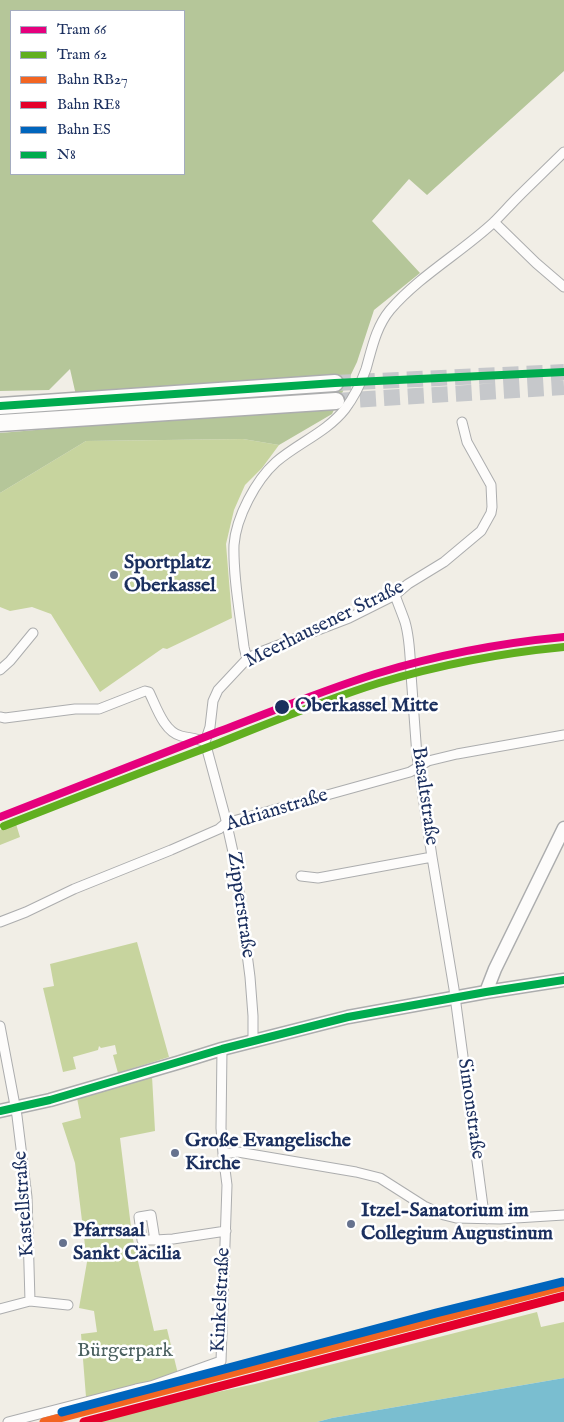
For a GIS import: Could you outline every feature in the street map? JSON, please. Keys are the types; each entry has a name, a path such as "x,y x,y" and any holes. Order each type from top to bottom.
{"highway":[{"path":"0,406 335,383"},
{"path":"0,423 336,402"}],"main road":[{"path":"486,992 495,969 564,828"},
{"path":"0,1111 94,1088 222,1049 362,1014 564,980"}],"street":[{"path":"247,659 234,565 234,543 240,520 251,495 274,464 338,417 346,407 357,390 365,371 376,333 390,310 406,294 494,222 564,152"},
{"path":"494,222 564,287"},
{"name":"Meerhausener Straße","path":"205,742 210,727 213,701 218,690 247,659 349,618 395,595 408,584 444,562 481,531 491,513 491,485 467,442 462,422"},
{"name":"Basaltstraße","path":"395,595 405,622 412,663 411,678 418,756 455,998"},
{"path":"0,670 33,633"},
{"path":"0,718 75,709 99,709 145,691 149,692 166,724 173,732 179,736 199,739 205,742"},
{"name":"Adrianstraße","path":"0,922 26,912 74,888 219,829 226,823 410,772 428,761 564,735"},
{"name":"Zipperstraße","path":"205,742 235,860 254,1016 253,1041"},
{"path":"301,876 318,878 432,857"},
{"name":"Simonstraße","path":"455,998 484,1214 487,1219"},
{"name":"Kastellstraße","path":"0,1026 20,1137 27,1197 30,1301"},
{"name":"Kinkelstraße","path":"8,1422 151,1386 221,1360 227,1185 221,1128 222,1049"},
{"path":"223,1154 238,1152 356,1172 380,1178 424,1206 456,1218 487,1219 564,1215"},
{"path":"155,1240 226,1231"},
{"path":"0,1309 30,1301 68,1305"}],"green space":[{"path":"0,0 564,0 564,71 427,195 409,179 372,221 420,273 374,310 357,362 332,414 279,445 243,439 86,441 0,493 0,433 83,426 70,369 49,390 0,391"},
{"name":"Sportplatz Oberkassel","path":"243,439 279,445 262,468 245,485 234,510 226,544 232,618 167,649 163,648 100,692 51,614 32,607 10,611 0,607 0,493 86,441"},
{"path":"16,824 20,837 0,845 0,830"},
{"path":"137,942 169,1057 118,1073 113,1055 117,1054 115,1045 101,1048 99,1046 98,1050 73,1057 76,1069 63,1072 43,988 54,986 50,964"},
{"name":"Bürgerpark","path":"152,1076 155,1131 120,1138 132,1235 154,1331 167,1329 178,1374 86,1397 81,1334 97,1332 94,1311 79,1308 87,1262 75,1163 62,1123 81,1118 77,1098"},
{"path":"537,1312 541,1327 564,1322 564,1378 317,1422 94,1422 152,1406 255,1384"}],"water":[{"path":"564,1378 564,1422 317,1422 332,1418"}],"tunnel":[{"path":"335,383 564,372"},
{"path":"336,401 564,387"}],"tram line":[{"name":"66","path":"0,817 295,702 375,674 469,651 564,637"},
{"name":"62","path":"4,826 298,712 379,683 470,660 564,647"}],"rail line":[{"name":"ES","path":"62,1412 436,1313 562,1282"},
{"name":"RB27","path":"44,1422 564,1286"},
{"name":"RE8","path":"84,1422 564,1296"}],"transit line":[{"name":"N8","path":"0,406 335,383 564,372"},
{"name":"N8","path":"0,1111 50,1100 222,1049 348,1017 564,980"}],"place":[{"name":"Sportplatz Oberkassel","path":"114,575"},
{"name":"Oberkassel Mitte","path":"282,707"},
{"name":"Große Evangelische Kirche","path":"175,1153"},
{"name":"Itzel-Sanatorium im Collegium Augustinum","path":"351,1224"},
{"name":"Pfarrsaal Sankt Cäcilia","path":"63,1243"}]}
